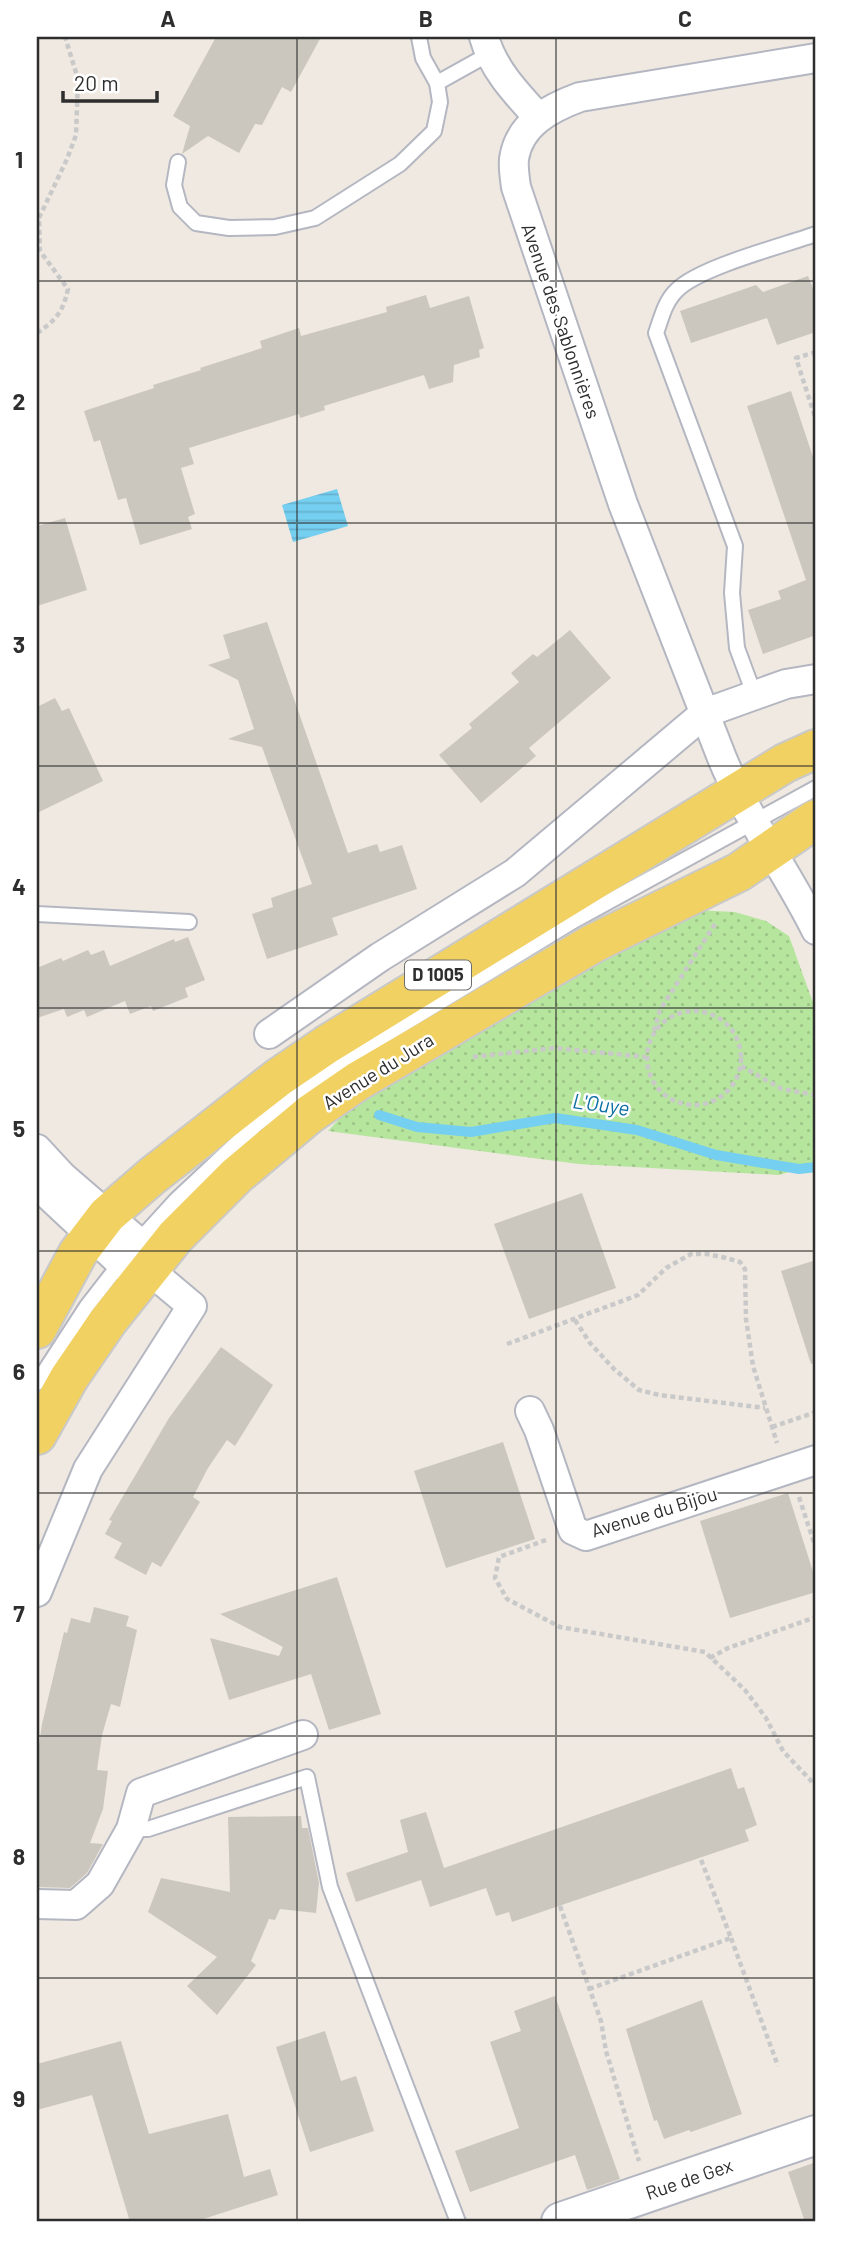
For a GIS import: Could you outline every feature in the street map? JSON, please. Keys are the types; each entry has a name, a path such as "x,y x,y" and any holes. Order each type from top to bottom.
{"main road":[{"name":"Avenue du Jura","path":"37,1435 141,1262 237,1175 310,1114 358,1081 594,943 723,882 785,764 816,750"},
{"name":"Avenue du Jura","path":"37,1329 68,1268 99,1225 186,1149 326,1045 754,821 816,820"},
{"name":"Rue de Gex","path":"561,2222 816,2135"}],"street":[{"path":"486,45 509,86 538,117"},
{"name":"Avenue des Sablonnières","path":"754,821 705,713 623,504 516,187 514,159 522,136 538,117 554,106 580,97 816,58"},
{"path":"269,1034 380,957 515,873 705,713 786,684 816,679"},
{"path":"754,821 800,896 816,930"},
{"path":"37,1149 62,1176 99,1225"},
{"path":"37,1181 45,1192 99,1225 192,1306 89,1469 37,1592"},
{"name":"Avenue du Bijou","path":"530,1411 573,1530 586,1536 816,1460"},
{"path":"37,1904 76,1905 100,1884 131,1829 141,1793 303,1735"}],"lane":[{"path":"178,162 174,185 180,207 196,223 229,228 275,227 315,218 400,164 434,131 440,102 437,83 422,58 419,37"},
{"path":"437,83 486,45"},
{"path":"754,694 737,648 732,593 735,546 656,334 663,311 674,292 692,277 816,233"},
{"path":"754,821 816,788"},
{"path":"37,914 189,922"},
{"path":"37,1383 87,1306 141,1262"},
{"path":"131,1829 148,1829 307,1777 330,1887 458,2222"}],"path":[{"path":"37,333 50,324 64,307 68,289 40,251 39,218 76,135 78,79 65,37"},
{"path":"816,352 796,358 816,420"},
{"path":"652,1036 665,1020 683,1012 700,1010 721,1018 734,1031 741,1052 741,1066 737,1078 728,1091 703,1105 683,1104 662,1093 653,1082 646,1057 652,1036 660,1010 721,918"},
{"path":"460,1060 554,1048 646,1057"},
{"path":"741,1066 782,1089 816,1095"},
{"path":"507,1344 638,1295 666,1268 691,1254 707,1254 740,1262 745,1269 746,1319 753,1366 816,1549"},
{"path":"575,1320 590,1343 639,1390 766,1408"},
{"path":"772,1427 816,1412"},
{"path":"573,1530 499,1557 495,1578 506,1599 560,1628 682,1646 705,1652 745,1690 766,1718 783,1751 816,1786"},
{"path":"710,1658 728,1647 816,1616"},
{"path":"700,1857 778,2066"},
{"path":"560,1906 589,1989 649,2192"},
{"path":"589,1989 731,1938"}],"green space":[{"path":"694,910 735,912 766,921 789,936 816,1011 816,1164 779,1175 579,1164 328,1131 368,1088"}],"water":[{"path":"337,489 348,526 293,542 282,505"}],"building":[{"path":"216,37 321,37 291,92 282,87 262,125 255,124 239,153 208,136 182,154 190,126 173,116"},
{"path":"808,276 816,296 816,332 777,345 767,318 691,343 680,311 756,285 763,292"},
{"path":"426,295 430,308 469,296 484,348 479,350 480,357 454,365 453,382 429,389 424,375 324,406 325,410 300,418 299,414 189,448 194,464 181,468 195,514 188,517 192,529 140,545 126,498 118,500 100,440 94,442 84,411 262,348 260,341 299,328 301,336 387,312 386,307"},
{"path":"791,391 816,466 816,635 763,654 748,610 781,599 778,591 806,580 747,406"},
{"path":"65,518 87,590 37,606 37,526"},
{"path":"267,622 348,853 377,844 380,852 402,845 417,889 332,918 338,935 267,959 252,914 273,907 271,898 312,884 262,747 228,739 254,729 238,680 208,665 230,658 223,635"},
{"path":"570,630 611,678 529,748 536,756 481,803 439,755 472,728 469,724 519,682 511,673 533,654 537,657"},
{"path":"55,698 62,711 69,708 103,781 37,813 37,707"},
{"path":"188,937 205,980 185,988 188,997 153,1011 151,1006 130,1014 125,1001 87,1017 84,1010 67,1017 64,1009 37,1018 37,968 88,950 91,955 104,950 110,966 174,939 175,942"},
{"path":"582,1193 616,1288 529,1319 494,1224"},
{"path":"816,1260 816,1363 811,1364 781,1271"},
{"path":"221,1347 273,1385 235,1446 227,1440 208,1468 193,1497 200,1502 161,1567 152,1562 146,1575 114,1558 122,1543 105,1534 112,1521 109,1520 169,1418"},
{"path":"503,1442 535,1539 446,1568 414,1471"},
{"path":"788,1493 816,1581 816,1592 730,1618 700,1521"},
{"path":"337,1577 381,1714 329,1730 311,1674 229,1700 210,1638 279,1656 283,1647 220,1614"},
{"path":"94,1607 129,1616 126,1626 137,1630 120,1707 111,1704 102,1735 97,1770 108,1771 103,1809 90,1843 103,1844 87,1873 70,1888 37,1887 37,1760 42,1724 64,1632 67,1633 71,1618 90,1623"},
{"path":"731,1768 738,1789 744,1787 757,1825 745,1830 749,1841 512,1922 509,1912 496,1916 486,1888 430,1907 421,1880 356,1902 346,1873 408,1852 400,1820 426,1812 444,1868"},
{"path":"301,1816 302,1828 308,1828 319,1883 316,1913 280,1909 275,1920 269,1919 251,1961 256,1965 217,2015 187,1986 217,1957 148,1912 161,1878 230,1892 228,1817"},
{"path":"555,1996 620,2179 587,2190 575,2155 470,2192 455,2151 519,2128 490,2042 521,2031 514,2011"},
{"path":"702,2000 742,2114 664,2139 657,2120 654,2121 626,2029"},
{"path":"325,2031 341,2081 356,2076 374,2131 310,2152 276,2047"},
{"path":"121,2041 149,2134 228,2114 244,2177 270,2169 278,2195 194,2222 130,2222 92,2095 37,2110 37,2064"},
{"path":"816,2162 816,2222 805,2222 788,2172"}],"waterway":[{"name":"L'Ouye","path":"379,1115 417,1127 471,1132 555,1118 637,1130 716,1155 799,1169 816,1167"}]}
